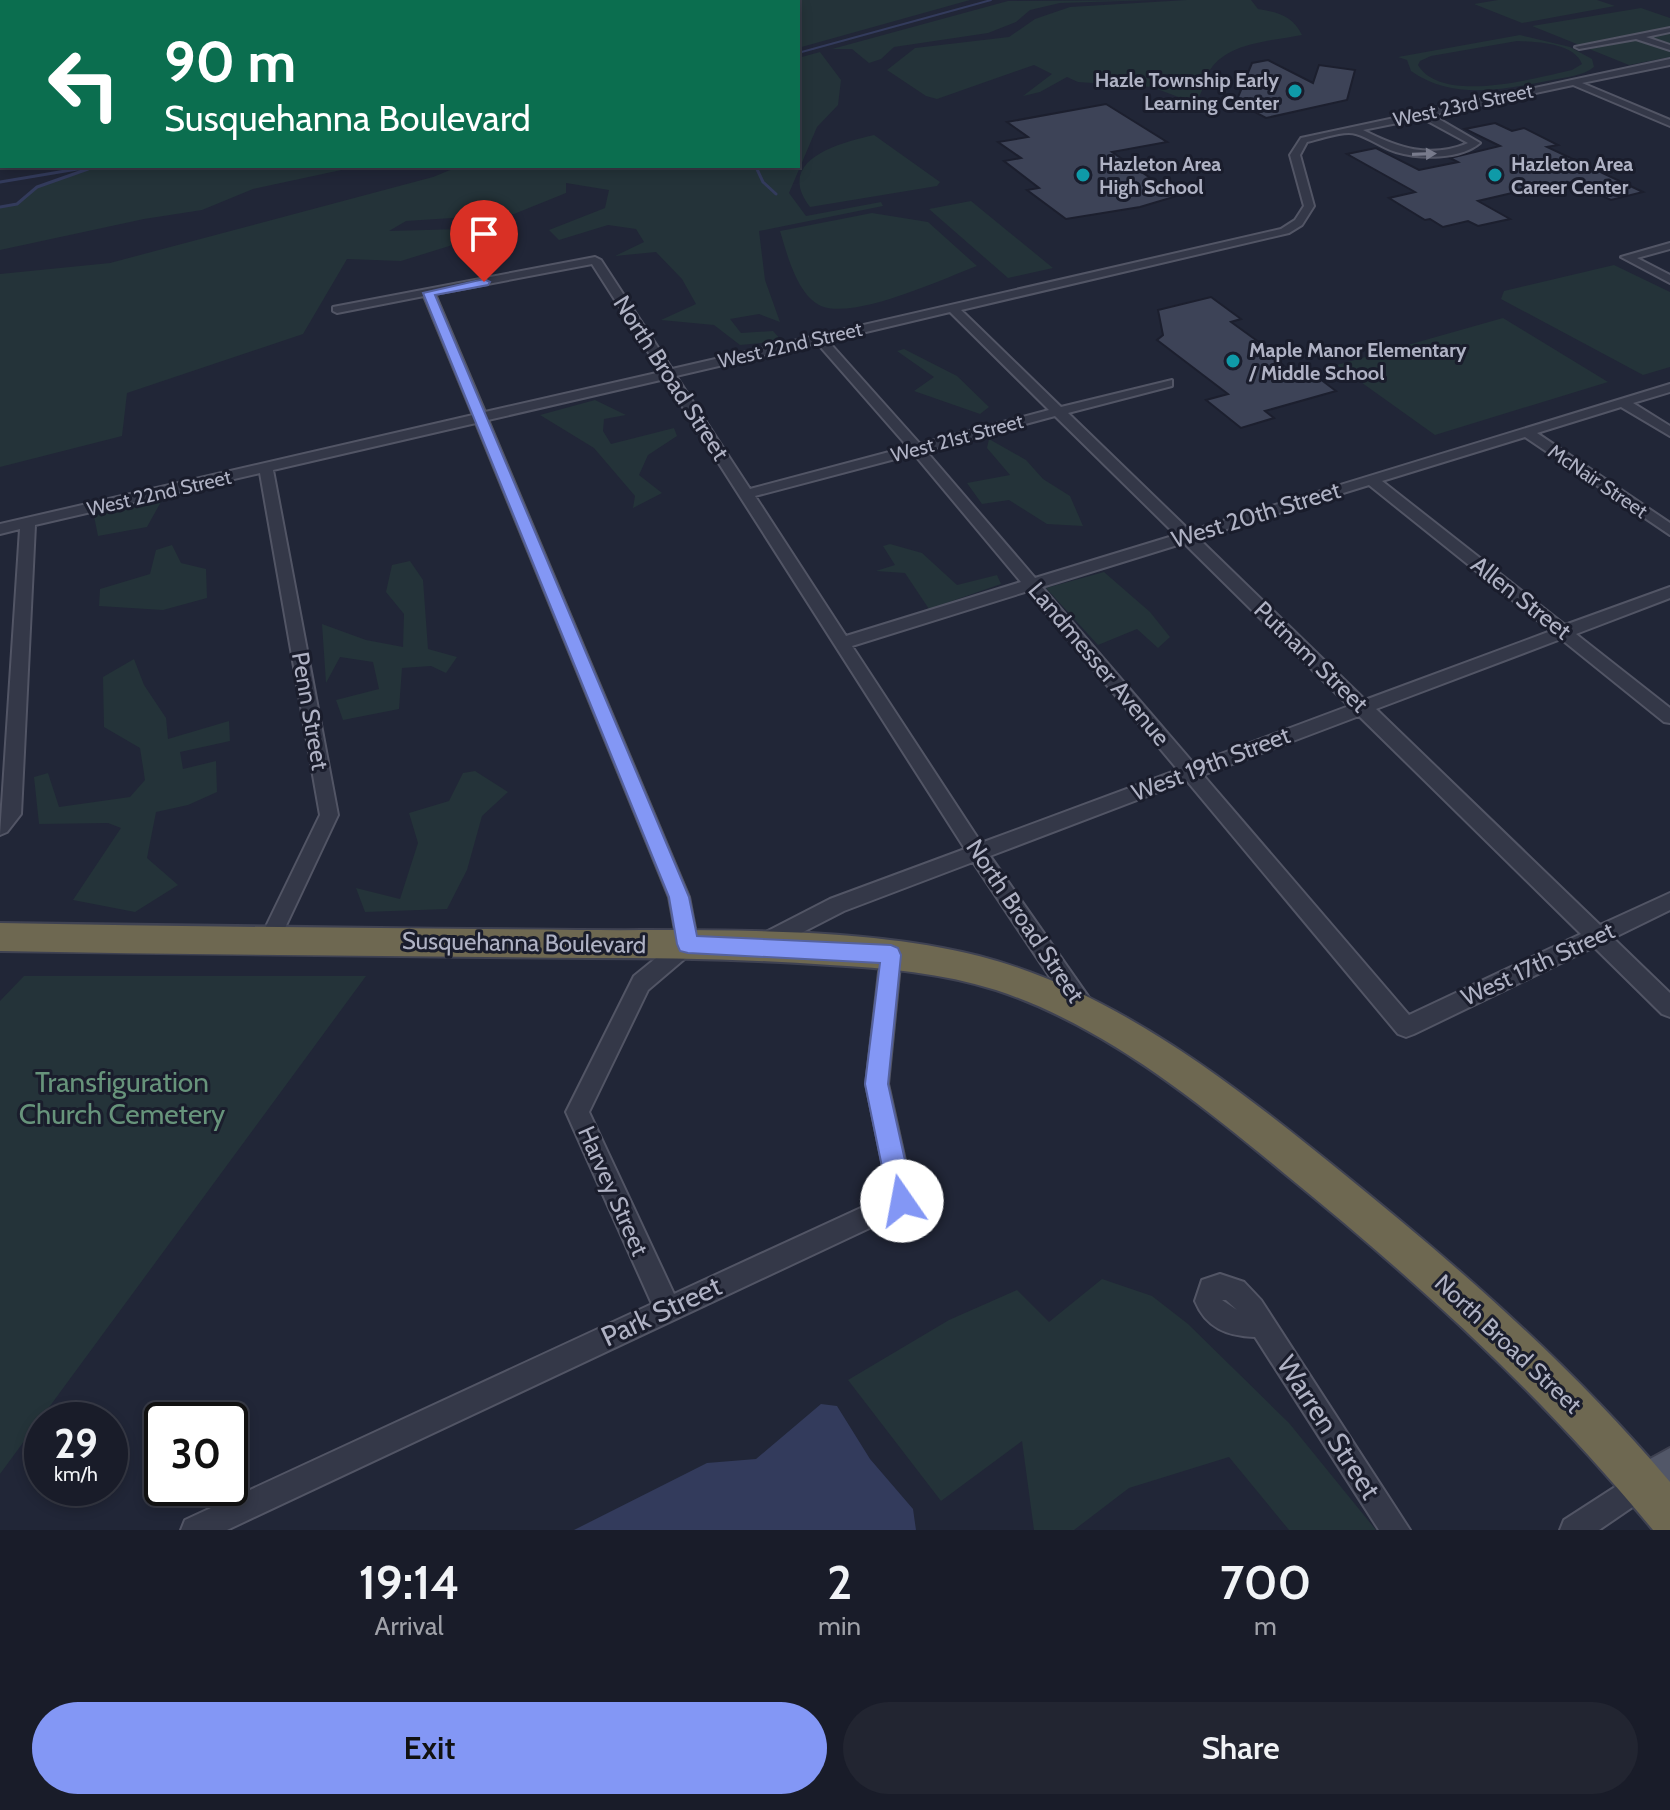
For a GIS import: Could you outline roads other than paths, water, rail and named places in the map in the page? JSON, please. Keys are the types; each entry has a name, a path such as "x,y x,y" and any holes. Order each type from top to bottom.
{"highway":[{"name":"Susquehanna Boulevard","path":"0,937 268,943 688,944 891,955 950,964 1002,978 1087,1012"},
{"name":"North Broad Street","path":"1087,1012 1152,1051 1229,1105 1353,1204 1544,1374 1599,1430 1657,1474 1670,1516"}],"street":[{"path":"1579,47 1670,30"},
{"path":"1637,36 1670,48"},
{"name":"West 23rd Street","path":"1303,183 1296,166 1297,147 1310,137 1670,62"},
{"path":"1572,82 1670,123"},
{"path":"1352,128 1399,152 1416,156 1462,149 1475,143 1421,113"},
{"name":"West 22nd Street","path":"0,529 1285,231 1309,212 1310,201 1303,183"},
{"path":"1670,246 1627,257 1670,280"},
{"name":"North Broad Street","path":"429,293 595,260 977,852 1087,1012"},
{"path":"337,309 429,293 679,897 688,944"},
{"name":"Putnam Street","path":"952,308 1670,1007"},
{"name":"Landmesser Avenue","path":"820,339 917,449 1406,1027"},
{"name":"West 21st Street","path":"746,494 1167,383"},
{"name":"West 20th Street","path":"842,643 1670,388"},
{"path":"1622,402 1670,432"},
{"name":"McNair Street","path":"1526,432 1670,530"},
{"name":"Penn Street","path":"266,468 329,815 268,943"},
{"name":"Allen Street","path":"1371,480 1670,717"},
{"path":"0,827 12,814 28,523"},
{"name":"West 19th Street","path":"757,946 837,905 1670,592"},
{"name":"West 17th Street","path":"1406,1027 1670,901"},
{"name":"Harvey Street","path":"667,1308 577,1112 641,983 688,944"},
{"name":"Park Street","path":"195,1530 902,1201 877,1084 891,955"},
{"name":"Warren Street","path":"1262,1324 1396,1530"},
{"path":"1574,1530 1657,1474"}],"water":[{"path":"821,1404 837,1406 870,1459 913,1509 916,1530 574,1530 707,1463 756,1459"}],"waterway":[{"path":"800,52 991,0"},
{"path":"0,182 83,168"},
{"path":"77,169 83,168"},
{"path":"756,168 763,182 776,194"},
{"path":"0,207 17,204 37,187 88,169"}],"place":[{"name":"Hazle Township Early Learning Center","path":"1295,91"},
{"name":"Hazleton Area High School","path":"1083,175"},
{"name":"Hazleton Area Career Center","path":"1495,175"},
{"name":"Maple Manor Elementary / Middle School","path":"1233,361"}],"park label":[{"name":"Transfiguration Church Cemetery","path":"122,1098"}]}
